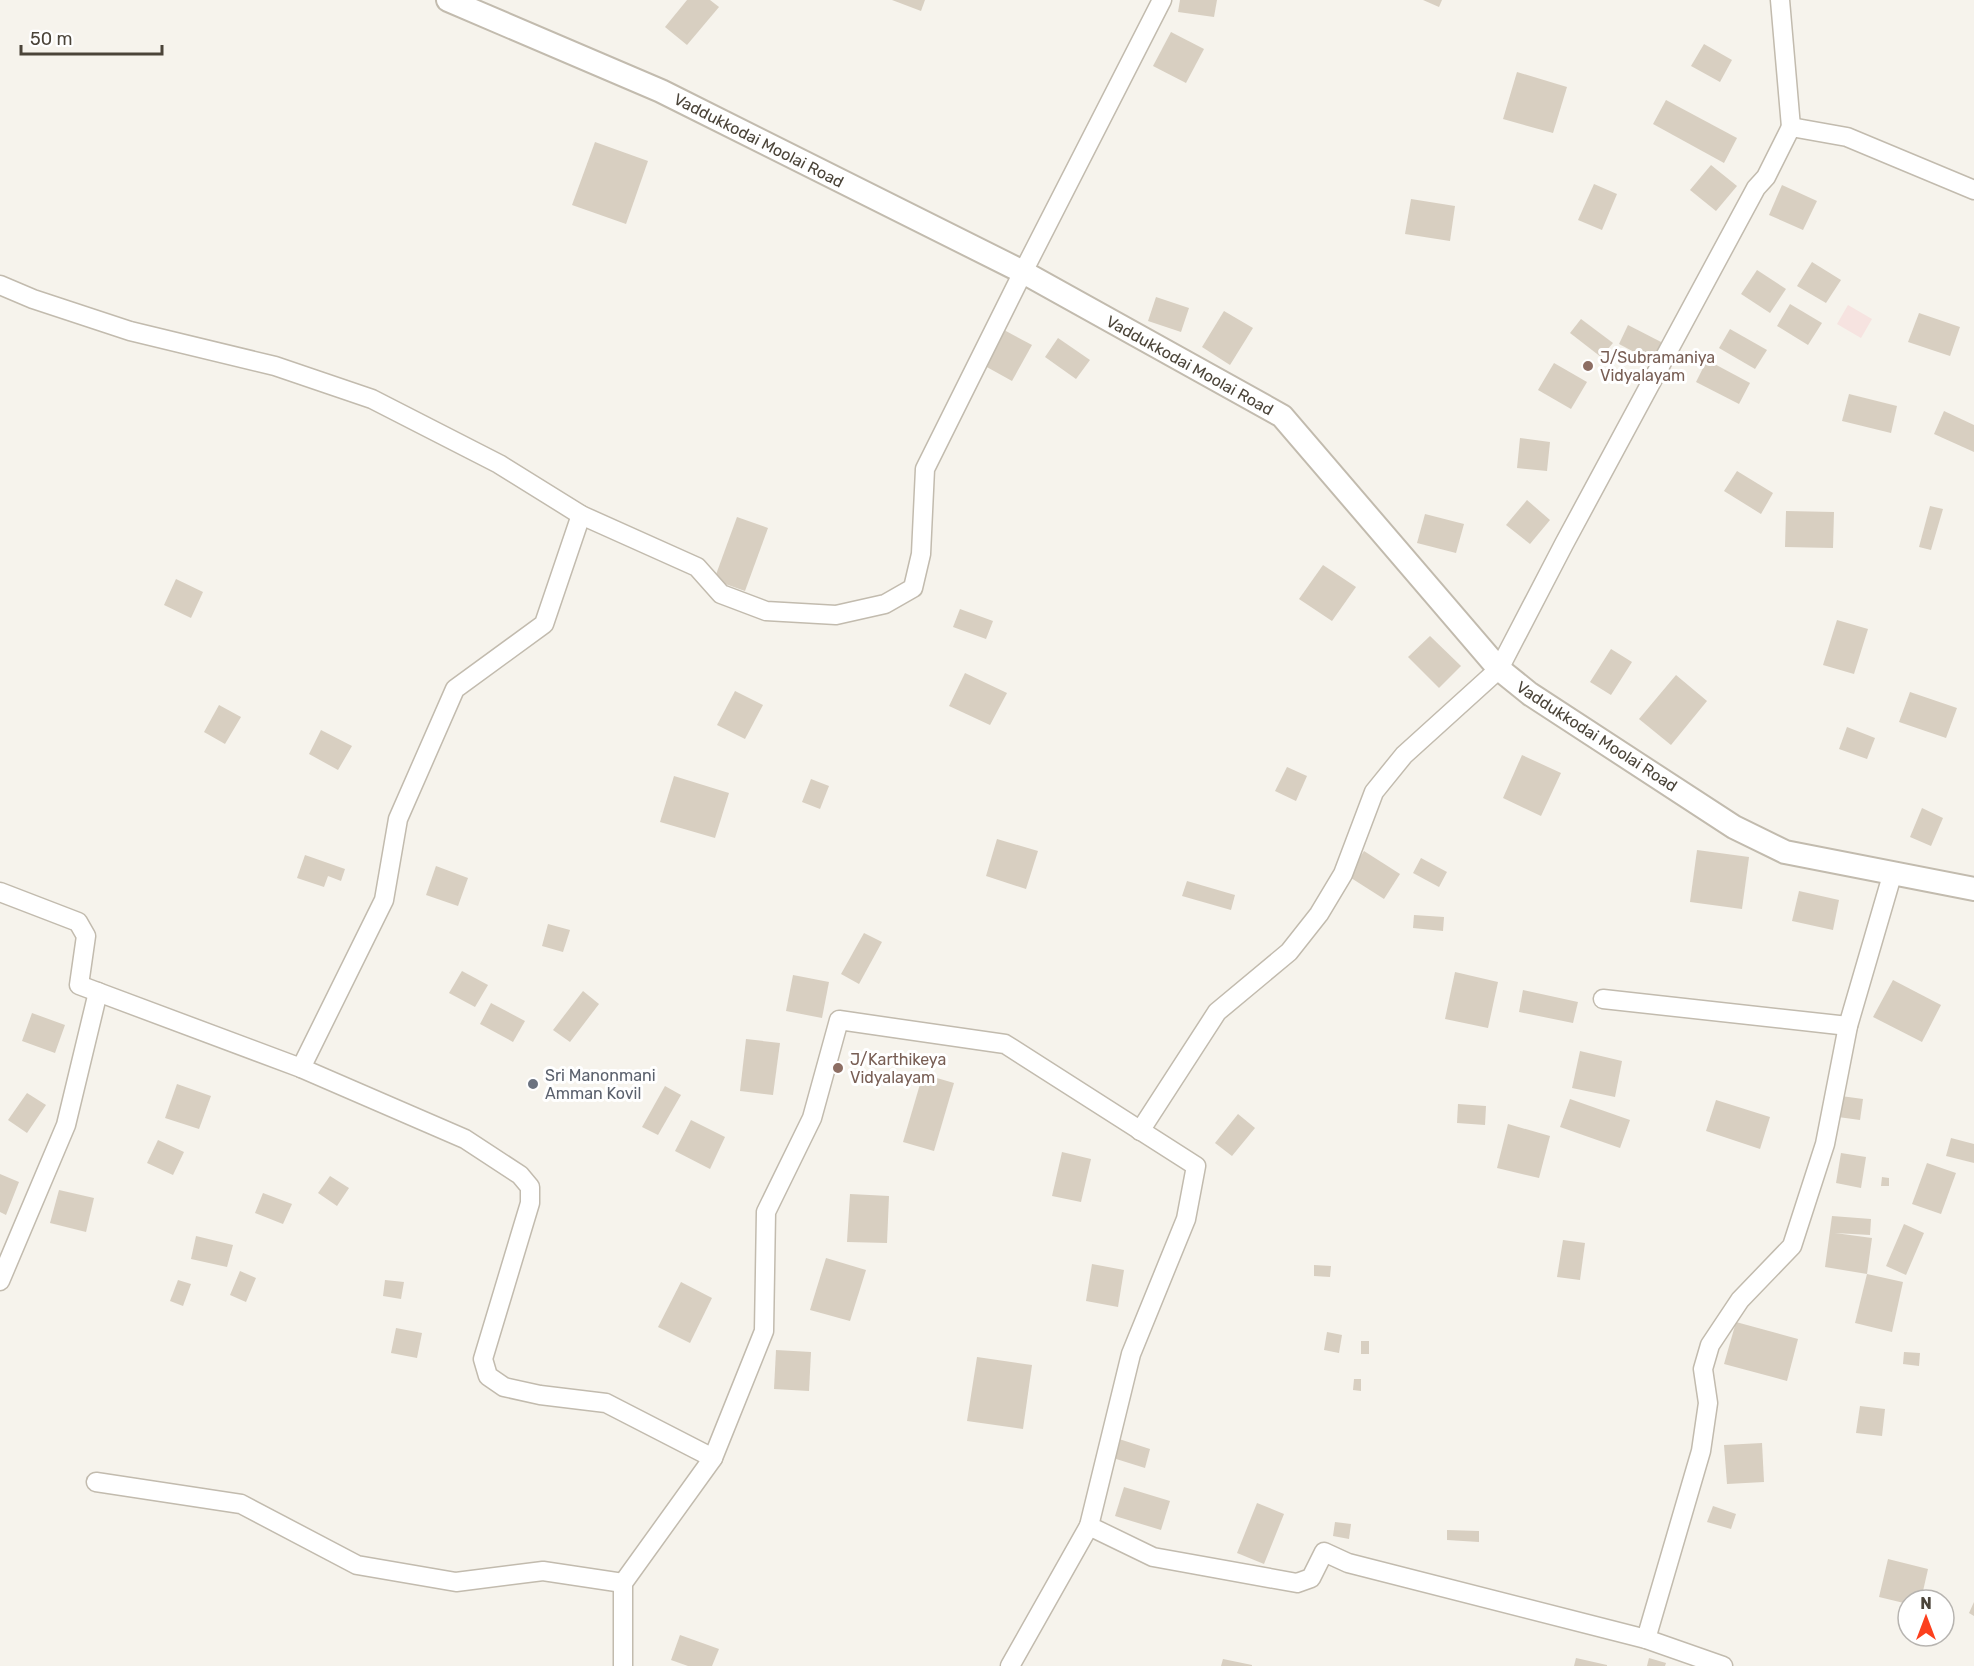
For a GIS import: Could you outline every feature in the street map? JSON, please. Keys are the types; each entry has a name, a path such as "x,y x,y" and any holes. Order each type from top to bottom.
{"street":[{"name":"Vaddukkodai Moolai Road","path":"448,0 661,91 1023,272 1282,416 1499,669 1530,694 1734,827 1785,852 1974,889"},
{"path":"0,285 33,299 130,331 275,366 372,399 499,464 581,515 697,567 721,594 766,611 836,615 885,604 913,588 921,554 925,469 1162,0"},
{"path":"1140,1131 1217,1012 1289,952 1319,914 1343,874 1374,792 1404,755 1499,669 1575,523 1756,188 1766,177 1791,127 1780,0"},
{"path":"1791,127 1847,137 1974,190"},
{"path":"301,1068 384,900 398,819 455,689 544,624 581,515"},
{"path":"1646,1640 1701,1452 1708,1403 1703,1369 1710,1345 1740,1300 1791,1246 1825,1144 1848,1026 1893,872"},
{"path":"0,892 78,922 86,936 79,985 301,1068 465,1139 520,1175 530,1187 530,1203 483,1359 488,1376 504,1387 540,1395 606,1403 713,1458"},
{"path":"0,1281 66,1125 98,992"},
{"path":"1603,999 1848,1026"},
{"path":"623,1666 623,1583 713,1458 764,1331 766,1212 812,1118 839,1020 1005,1044 1196,1166 1186,1219 1131,1354 1089,1526 1010,1666"},
{"path":"96,1482 241,1504 357,1564 368,1567 456,1582 543,1570 623,1583"},
{"path":"1089,1526 1153,1557 1297,1583 1311,1578 1324,1552 1348,1563 1646,1640 1723,1666"}],"shaded area":[{"path":"1848,305 1872,319 1861,338 1837,324"}],"building":[{"path":"687,0 710,0 719,7 687,45 665,27"},
{"path":"892,0 925,0 921,11"},
{"path":"1180,0 1217,0 1214,17 1178,12"},
{"path":"1423,0 1442,0 1439,7"},
{"path":"1171,32 1204,49 1186,83 1153,66"},
{"path":"1704,44 1732,60 1720,82 1691,66"},
{"path":"1517,72 1567,87 1553,133 1503,119"},
{"path":"1666,100 1737,138 1724,163 1653,124"},
{"path":"595,142 648,161 626,224 572,205"},
{"path":"1711,165 1737,186 1716,211 1690,190"},
{"path":"1594,184 1617,194 1602,230 1578,220"},
{"path":"1782,185 1817,201 1803,230 1769,215"},
{"path":"1411,199 1455,206 1450,241 1405,234"},
{"path":"1812,262 1841,280 1826,303 1797,286"},
{"path":"1757,270 1786,289 1770,313 1741,294"},
{"path":"1156,297 1189,308 1181,332 1148,321"},
{"path":"1790,304 1822,323 1808,345 1777,326"},
{"path":"1224,311 1253,328 1230,365 1202,347"},
{"path":"1919,313 1960,327 1950,356 1908,342"},
{"path":"1581,319 1613,343 1601,357 1570,333"},
{"path":"1628,325 1663,343 1653,362 1619,344"},
{"path":"1730,329 1767,350 1755,369 1719,348"},
{"path":"1004,330 1032,345 1012,381 985,366"},
{"path":"1058,338 1090,360 1076,379 1045,357"},
{"path":"1707,360 1750,383 1739,404 1696,382"},
{"path":"1554,363 1587,382 1571,409 1538,390"},
{"path":"1849,394 1897,406 1891,433 1842,421"},
{"path":"1944,411 1974,425 1974,452 1934,434"},
{"path":"1520,438 1550,442 1547,471 1517,468"},
{"path":"1737,471 1773,493 1761,514 1724,491"},
{"path":"1527,500 1550,520 1530,544 1506,525"},
{"path":"1930,506 1943,509 1931,550 1919,547"},
{"path":"1786,511 1834,512 1833,548 1785,547"},
{"path":"1425,514 1464,524 1456,553 1417,543"},
{"path":"737,517 768,528 745,591 714,580"},
{"path":"1323,565 1356,587 1332,621 1299,599"},
{"path":"176,579 203,592 191,618 164,605"},
{"path":"960,609 993,621 986,639 953,627"},
{"path":"1837,620 1868,629 1854,674 1823,665"},
{"path":"1430,636 1461,666 1439,688 1408,657"},
{"path":"1611,649 1632,662 1611,695 1590,682"},
{"path":"965,673 1007,693 990,725 949,706"},
{"path":"1676,675 1707,701 1671,745 1639,719"},
{"path":"735,691 763,705 745,739 717,725"},
{"path":"1910,692 1957,708 1946,738 1899,722"},
{"path":"219,705 241,717 225,744 204,732"},
{"path":"1847,727 1875,738 1867,759 1839,749"},
{"path":"321,730 352,746 338,770 309,754"},
{"path":"1522,755 1561,773 1541,816 1503,798"},
{"path":"1287,767 1307,776 1296,801 1275,791"},
{"path":"674,776 729,793 715,838 660,822"},
{"path":"811,779 829,786 820,809 802,802"},
{"path":"1922,808 1943,818 1931,846 1910,837"},
{"path":"997,839 1038,851 1026,889 986,876"},
{"path":"1697,850 1749,857 1742,909 1690,902"},
{"path":"1364,851 1400,874 1384,899 1348,876"},
{"path":"305,855 345,869 341,881 328,876 324,887 297,878"},
{"path":"1421,858 1447,872 1439,887 1413,873"},
{"path":"436,866 468,878 458,906 426,895"},
{"path":"1187,881 1235,895 1231,910 1182,896"},
{"path":"1799,891 1839,900 1833,930 1792,921"},
{"path":"1414,915 1444,917 1443,931 1413,928"},
{"path":"548,924 570,930 563,952 542,946"},
{"path":"864,933 882,942 859,984 841,974"},
{"path":"462,971 488,985 475,1007 449,993"},
{"path":"1455,972 1498,982 1488,1028 1445,1019"},
{"path":"793,975 829,982 822,1018 786,1011"},
{"path":"1893,980 1941,1005 1922,1042 1873,1017"},
{"path":"1523,990 1578,1002 1573,1023 1519,1012"},
{"path":"583,991 599,1004 570,1042 553,1030"},
{"path":"491,1003 525,1021 513,1042 480,1024"},
{"path":"32,1013 65,1025 55,1053 22,1041"},
{"path":"746,1039 780,1043 773,1095 740,1091"},
{"path":"1580,1051 1622,1061 1615,1097 1572,1088"},
{"path":"923,1074 954,1083 934,1151 903,1142"},
{"path":"177,1084 211,1096 199,1129 165,1118"},
{"path":"665,1086 681,1095 658,1135 642,1127"},
{"path":"27,1093 46,1105 27,1133 8,1120"},
{"path":"1841,1096 1863,1099 1860,1120 1838,1117"},
{"path":"1570,1099 1630,1120 1620,1148 1560,1127"},
{"path":"1716,1100 1770,1117 1760,1149 1706,1131"},
{"path":"1458,1104 1486,1106 1485,1125 1457,1123"},
{"path":"1238,1114 1255,1128 1232,1156 1215,1143"},
{"path":"691,1120 725,1137 710,1169 675,1151"},
{"path":"1508,1124 1550,1136 1539,1178 1497,1168"},
{"path":"1951,1138 1974,1144 1974,1163 1946,1156"},
{"path":"158,1140 184,1152 173,1175 147,1163"},
{"path":"1062,1152 1091,1159 1081,1202 1052,1196"},
{"path":"1841,1153 1866,1157 1861,1188 1836,1183"},
{"path":"1927,1163 1956,1173 1941,1214 1912,1204"},
{"path":"0,1174 19,1182 6,1215 0,1212"},
{"path":"330,1176 349,1188 337,1206 318,1193"},
{"path":"1882,1177 1889,1178 1889,1186 1881,1186"},
{"path":"59,1190 94,1198 86,1232 50,1223"},
{"path":"263,1193 292,1204 283,1224 255,1213"},
{"path":"850,1194 889,1196 887,1243 847,1242"},
{"path":"1832,1216 1871,1219 1870,1235 1835,1233 1872,1238 1867,1274 1825,1267"},
{"path":"1904,1224 1924,1233 1906,1275 1886,1266"},
{"path":"196,1236 233,1245 227,1267 191,1259"},
{"path":"1563,1240 1585,1243 1580,1280 1557,1277"},
{"path":"826,1258 866,1270 850,1321 810,1310"},
{"path":"1092,1264 1124,1270 1118,1307 1086,1301"},
{"path":"1314,1265 1331,1266 1330,1277 1314,1276"},
{"path":"240,1271 256,1278 246,1302 230,1295"},
{"path":"1867,1274 1903,1282 1892,1332 1855,1323"},
{"path":"178,1280 191,1284 183,1306 170,1301"},
{"path":"385,1280 404,1282 401,1299 383,1296"},
{"path":"681,1282 712,1298 690,1343 658,1327"},
{"path":"1736,1322 1798,1339 1787,1381 1724,1364"},
{"path":"396,1328 422,1333 417,1358 391,1353"},
{"path":"1327,1332 1342,1335 1339,1353 1324,1350"},
{"path":"1361,1341 1369,1341 1369,1354 1361,1354"},
{"path":"776,1350 811,1352 809,1391 774,1389"},
{"path":"1904,1352 1920,1353 1919,1366 1903,1364"},
{"path":"977,1357 1032,1365 1023,1429 967,1421"},
{"path":"1354,1379 1361,1379 1361,1391 1353,1390"},
{"path":"1860,1406 1885,1409 1882,1436 1856,1433"},
{"path":"1119,1439 1150,1449 1145,1468 1113,1458"},
{"path":"1762,1443 1764,1482 1727,1484 1724,1445"},
{"path":"1124,1487 1170,1501 1161,1530 1115,1516"},
{"path":"1257,1503 1284,1514 1264,1564 1237,1553"},
{"path":"1713,1506 1736,1514 1731,1529 1707,1522"},
{"path":"1335,1522 1351,1524 1349,1539 1333,1536"},
{"path":"1447,1530 1479,1531 1479,1542 1447,1540"},
{"path":"1888,1559 1928,1569 1924,1588 1896,1588 1896,1601 1879,1597"},
{"path":"1974,1602 1974,1616 1969,1613"},
{"path":"680,1635 719,1649 712,1666 688,1666 671,1660"},
{"path":"1576,1658 1607,1665 1607,1666 1574,1666"},
{"path":"1649,1658 1666,1663 1665,1666 1647,1666"},
{"path":"1223,1659 1252,1665 1252,1666 1221,1666"}],"place":[{"name":"J/Subramaniya Vidyalayam","path":"1588,366"},
{"name":"J/Karthikeya Vidyalayam","path":"838,1068"},
{"name":"Sri Manonmani Amman Kovil","path":"533,1084"}]}
